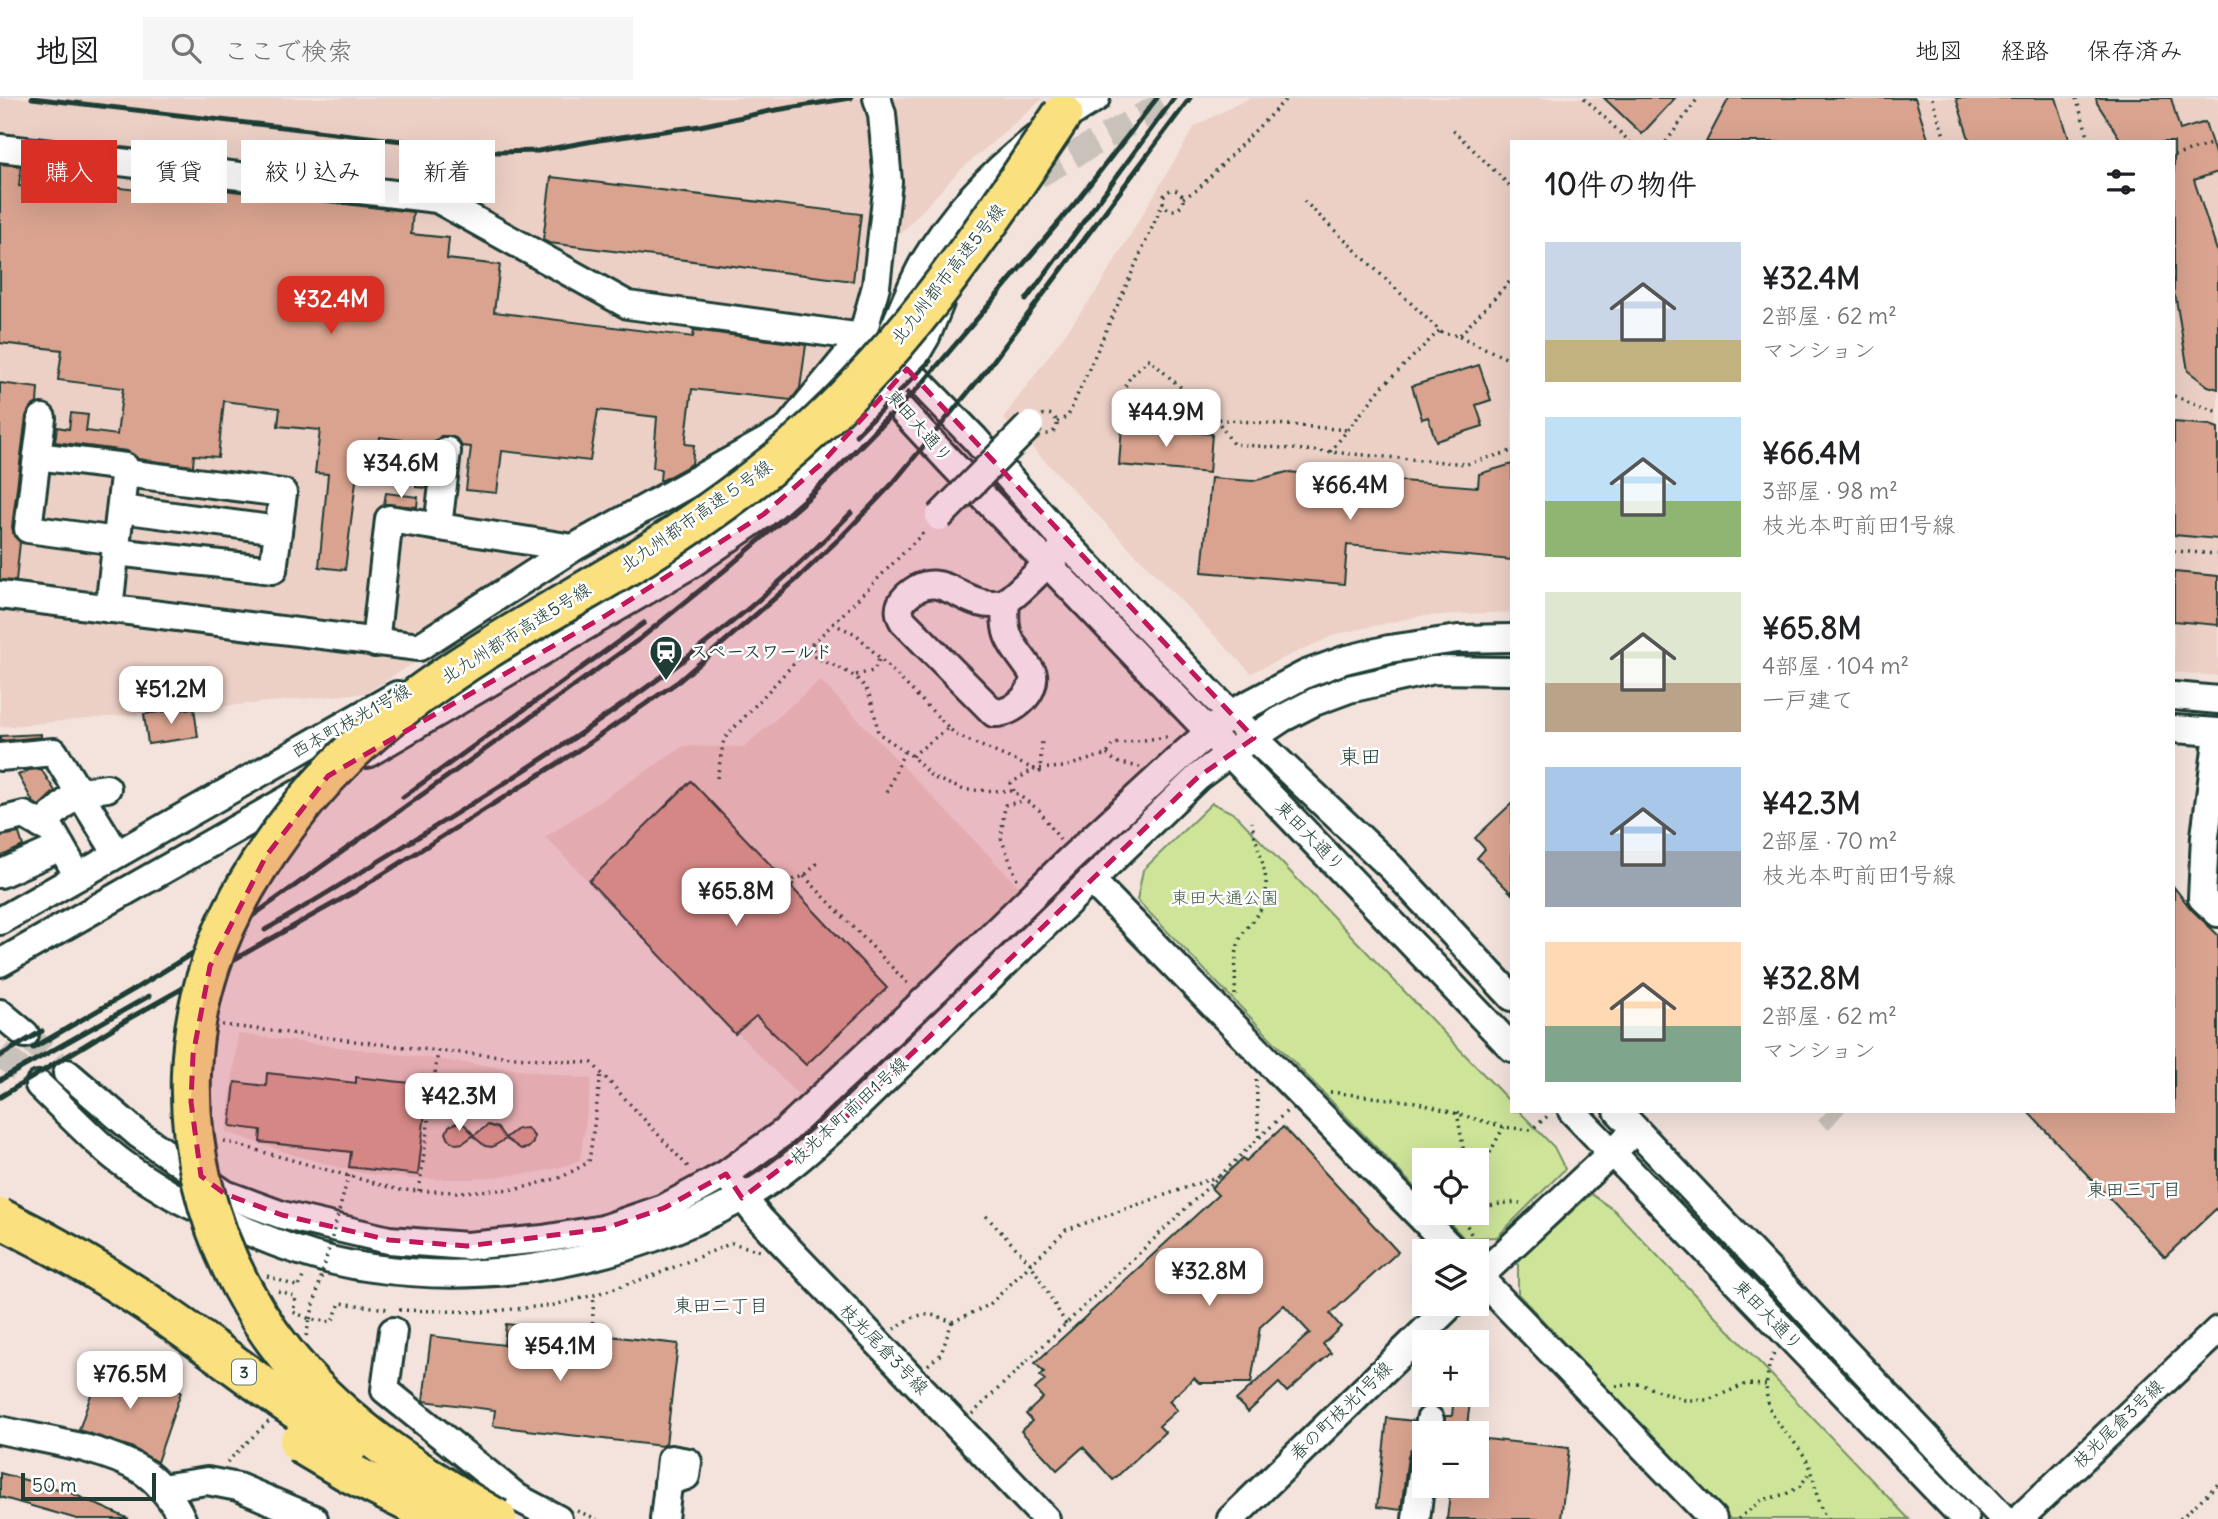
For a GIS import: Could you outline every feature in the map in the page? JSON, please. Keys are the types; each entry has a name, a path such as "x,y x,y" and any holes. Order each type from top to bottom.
{"highway":[{"name":"北九州都市高速5号線","path":"494,1519 434,1483 374,1439 314,1386 277,1344 232,1270 215,1231 203,1190 191,1102 199,1009 210,966 225,927 266,856 316,790 350,752 386,721 485,649 647,554 692,524 777,460 827,416 881,359 959,265 1061,128"},
{"path":"444,1519 342,1443 302,1403 269,1364 243,1326 221,1286 193,1214 184,1173 177,1097 185,1011 197,960 212,919 247,855 303,783 334,752 404,699 485,649"},
{"name":"3","path":"0,1218 49,1242 130,1292 324,1429 388,1466 494,1519"},
{"name":"3","path":"0,1243 59,1273 118,1310 177,1350 307,1449 444,1519"}],"street":[{"path":"0,595 419,647 573,548 786,430 862,337 876,286 888,182 882,114 877,98"},
{"name":"西本町枝光1号線","path":"0,963 164,872 690,565 764,514 820,465 907,369 926,337 972,231 1004,198 1061,128 1063,118 1015,153 971,196 922,264 890,336 876,360 818,423 764,470 614,573 78,876 2,916"},
{"path":"0,148 437,199 628,305 862,337"},
{"name":"東田大通り","path":"876,360 907,369 975,439 1067,544 1254,738 1391,867 1510,995"},
{"name":"東田大通り","path":"876,360 887,394 1208,733 1510,1046"},
{"path":"42,418 28,528 116,546 273,570 283,493 125,473"},
{"path":"939,517 1030,425"},
{"path":"438,527 447,451"},
{"path":"37,456 125,467 109,609"},
{"path":"121,509 278,530"},
{"path":"375,643 389,519 573,548"},
{"path":"1006,602 1005,628 1008,639 1033,674 1034,681 1031,691 1011,709 994,713 903,621 899,611 902,601 911,592 927,585 945,587 973,602 988,605 1006,602 1067,544"},
{"name":"枝光本町前田1号線","path":"67,1073 138,1134 225,1194 282,1215 389,1240 467,1246 543,1239 603,1229 664,1208 726,1174 783,1132 941,985 1069,860 1231,713 1306,674 1344,660 1389,649 1458,639 1510,638"},
{"name":"枝光本町前田1号線","path":"38,1085 114,1157 174,1197 252,1234 306,1253 371,1268 463,1274 539,1268 610,1253 675,1231 742,1198 804,1155 1198,777 1230,753 1293,713 1349,689 1434,670 1510,671"},
{"path":"2175,696 2218,699"},
{"path":"2175,729 2218,733 2205,836 2202,898 2218,913"},
{"path":"0,757 54,752 117,854"},
{"path":"41,825 78,792 107,788"},
{"path":"0,821 24,815 52,831 78,876"},
{"path":"0,874 61,847"},
{"path":"1091,880 1456,1239"},
{"path":"0,1013 25,1034"},
{"name":"東田大通り","path":"1561,1113 1611,1151 1965,1519"},
{"name":"東田大通り","path":"1620,1113 2004,1519"},
{"path":"1489,1267 1611,1151 1636,1131"},
{"name":"枝光尾倉3号線","path":"726,1174 742,1198 1034,1515"},
{"path":"1489,1288 1713,1519"},
{"name":"春の町枝光1号線","path":"1231,1519 1440,1316"},
{"name":"枝光尾倉3号線","path":"2019,1519 2218,1329"},
{"path":"393,1331 384,1390 518,1498 558,1519"},
{"path":"0,1430 113,1458 141,1471 161,1488 183,1519"},
{"path":"161,1488 207,1481 238,1487 314,1519"},
{"path":"663,1519 668,1482"},
{"path":"1416,1519 1419,1498"}],"path":[{"path":"1163,203 1166,207 1179,207 1183,198 1197,190 1287,98"},
{"path":"1584,98 1628,140"},
{"path":"1668,140 1698,98"},
{"path":"1932,98 1945,140"},
{"path":"2076,98 2089,140"},
{"path":"1453,130 1510,186"},
{"path":"2175,156 2214,143"},
{"path":"1057,422 1068,416 1163,203 1164,194 1168,190 1178,191 1183,198"},
{"path":"1304,201 1439,331 1459,336 1510,360"},
{"path":"1459,336 1510,281"},
{"path":"1330,452 1382,387 1439,331"},
{"path":"1348,430 1217,420 1121,411 1123,389 1132,374 1149,359 1217,420 1233,444 1467,464 1510,452"},
{"path":"2175,397 2218,412"},
{"path":"718,778 724,739 812,644 909,548"},
{"path":"2175,551 2218,554"},
{"path":"833,624 856,634 956,735 1040,772 1042,739"},
{"path":"812,644 815,657 856,675 874,701 878,733 912,755 932,776 964,790 1013,791 1026,800 1005,805 1001,838 1019,884"},
{"path":"856,675 873,671 880,658"},
{"path":"912,755 949,727"},
{"path":"1062,842 1039,810 1013,791 1011,783 1034,769 1064,767 1107,754 1113,744 1167,737"},
{"path":"887,792 905,751"},
{"path":"1107,754 1116,762 1140,767"},
{"path":"1234,1004 1237,953 1242,935 1260,914 1266,895 1265,869 1252,822"},
{"path":"794,885 786,881 804,876 820,860"},
{"path":"804,876 913,989"},
{"path":"218,1036 219,1025 438,1051 592,1063 691,1170"},
{"path":"419,1191 438,1051"},
{"path":"220,1140 399,1190 457,1192 518,1189 562,1177 589,1162 601,1073"},
{"path":"1256,1076 1259,1140"},
{"path":"1327,1092 1415,1102 1504,1127 1531,1129 1561,1113"},
{"path":"968,1418 1293,1105"},
{"path":"1457,1112 1463,1148"},
{"path":"1489,1152 1504,1127"},
{"path":"305,1340 348,1174"},
{"path":"922,1370 941,1353 952,1322 989,1305 1066,1230 1224,1174"},
{"path":"1489,1207 1508,1201 1520,1203"},
{"path":"986,1216 1031,1264 1066,1324"},
{"path":"271,1289 296,1297 293,1312 310,1319 332,1322 340,1303 395,1309 484,1312 554,1305 594,1295 655,1275 732,1243 767,1254"},
{"path":"261,1274 299,1287 304,1272"},
{"path":"592,1329 594,1295"},
{"path":"887,1333 915,1314 935,1315 952,1322"},
{"path":"1774,1354 1769,1362 1767,1406 1807,1461 1819,1508 1828,1519"},
{"path":"1614,1386 1639,1384 1685,1400 1708,1400 1746,1384 1766,1385"},
{"path":"207,1481 272,1418"},
{"path":"1738,1519 1762,1500 1786,1494 1799,1487 1810,1473"},
{"path":"2180,1519 2218,1484"}],"highlighted area":[{"path":"907,369 1254,738 1198,777 841,1122 742,1198 726,1174 664,1208 603,1229 467,1246 389,1240 282,1215 225,1194 201,1176 191,1102 193,1055 210,966 266,856 328,776 605,616 764,514 820,465"}],"shaded area":[{"path":"0,98 1044,98 958,172 869,268 856,312 819,388 731,465 366,693 0,727"},
{"path":"1249,98 2218,98 2218,676 2175,672 2175,140 1510,140 1510,612 1421,616 1337,634 1251,673 1003,418 1098,289 1195,126"},
{"path":"820,680 1028,896 803,1100 545,837 684,746 744,747"},
{"path":"238,1034 592,1079 580,1160 534,1173 470,1179 412,1179 360,1173 226,1132"}],"green space":[{"name":"東田大通公園","path":"1212,803 1235,814 1510,1102 1510,1113 1521,1113 1554,1147 1565,1169 1497,1237 1464,1238 1452,1225 1489,1225 1489,1148 1412,1148 1412,1185 1137,900 1143,870"},
{"path":"1591,1194 1614,1210 1909,1519 1730,1519 1518,1294 1518,1260"}],"building":[{"path":"1604,98 1675,98 1642,134"},
{"path":"1729,98 1915,98 1928,140 1707,140"},
{"path":"1956,98 2056,98 2069,140 1969,140"},
{"path":"2096,98 2171,98 2180,130 2205,122 2218,163 2218,172 2194,180 2218,254 2218,389 2208,386 2188,371 2175,296 2175,140 2121,140"},
{"path":"0,164 21,166 21,203 117,203 117,188 131,189 131,203 227,203 227,190 241,192 241,203 336,203 413,212 411,234 449,238 447,259 500,265 494,312 693,337 694,330 806,345 800,388 791,400 692,389 685,444 694,445 692,464 663,480 660,480 661,469 653,468 657,417 598,410 590,461 502,451 497,493 466,490 471,447 462,446 456,438 441,436 434,442 427,488 416,487 421,442 380,437 377,475 357,473 345,570 319,567 328,474 315,473 320,430 278,426 280,408 224,401 218,457 194,455 193,466 138,459 127,451 55,442 57,427 69,429 71,413 88,415 86,431 117,435 123,388 58,380 62,350 0,343"},
{"path":"551,177 861,214 853,281 549,243 543,240"},
{"path":"1479,365 1491,400 1476,405 1483,426 1436,441 1428,417 1422,419 1412,386"},
{"path":"0,383 38,388 37,403 30,408 26,416 12,527 14,536 20,542 16,581 0,580"},
{"path":"2175,422 2218,428 2218,539 2175,535"},
{"path":"1122,426 1212,434 1209,473 1119,465"},
{"path":"1510,465 1510,560 1347,545 1344,584 1202,572 1211,478 1253,481 1287,472 1478,487 1479,474"},
{"path":"386,493 418,497 417,507 384,504"},
{"path":"2175,572 2218,576 2218,625 2175,621"},
{"path":"194,708 198,737 148,744 144,714"},
{"path":"41,734 41,737 0,741 0,736"},
{"path":"41,769 55,791 39,806 33,802 18,775"},
{"path":"691,781 887,988 806,1065 756,1016 735,1034 589,881"},
{"path":"1510,805 1510,892 1477,858 1485,849 1475,838"},
{"path":"19,833 23,846 0,857 0,836"},
{"path":"2175,888 2191,909 2218,935 2218,1207 2165,1257 2029,1113 2175,1113"},
{"path":"267,1073 356,1083 356,1077 428,1085 418,1175 349,1167 351,1152 260,1142 261,1130 230,1126 235,1082 266,1086"},
{"path":"459,1122 474,1135 463,1143 456,1144 449,1140 446,1133 449,1126"},
{"path":"488,1125 498,1128 505,1138 517,1129 527,1128 534,1136 533,1143 528,1148 521,1149 506,1139 492,1147 485,1146 473,1136"},
{"path":"1283,1127 1398,1252 1330,1314 1341,1327 1323,1344 1331,1353 1287,1392 1279,1383 1248,1412 1236,1400 1310,1333 1284,1305 1260,1327 1251,1383 1199,1383 1194,1378 1169,1401 1177,1410 1159,1426 1165,1432 1113,1480 1083,1447 1057,1470 1021,1431 1032,1421 1026,1414 1043,1398 1035,1389 1045,1380 1040,1376 1044,1372 1035,1363 1218,1195 1211,1188 1243,1158 1246,1161"},
{"path":"506,1324 678,1344 666,1444 662,1446 493,1426 495,1410 423,1401 431,1336 504,1345"},
{"path":"101,1365 181,1392 157,1462 131,1447 79,1430"},
{"path":"1453,1407 1469,1407 1468,1421 1445,1421 1445,1416 1452,1416"},
{"path":"1387,1418 1414,1421 1401,1510 1377,1507"},
{"path":"1489,1439 1569,1448 1561,1519 1447,1519 1450,1498 1489,1498"},
{"path":"0,1473 69,1492 129,1519 77,1519 0,1497"}],"tunnel":[{"path":"1038,175 1174,98"},
{"path":"25,1034 67,1073"},
{"path":"0,1053 39,1085"},
{"path":"1829,1113 1837,1120"}],"railway":[{"path":"32,98 497,152 538,151 700,126 851,98"},
{"path":"33,1048 251,917 641,638 725,570 814,493 921,385 1076,202 1157,98"},
{"path":"1026,300 1174,98"},
{"path":"0,1097 128,1019 356,891 577,751 679,681 797,579 893,483 985,372 1190,98"},
{"path":"856,435 930,361"},
{"path":"265,930 473,803 622,705 671,670 764,595 851,513"},
{"path":"403,797 644,623"},
{"path":"0,1080 149,996"},
{"path":"0,1056 42,1031"}],"place":[{"name":"スペースワールド","path":"666,682"}],"district":[{"name":"東田","path":"1360,757"},
{"name":"東田三丁目","path":"2134,1189"},
{"name":"東田二丁目","path":"721,1305"}]}
